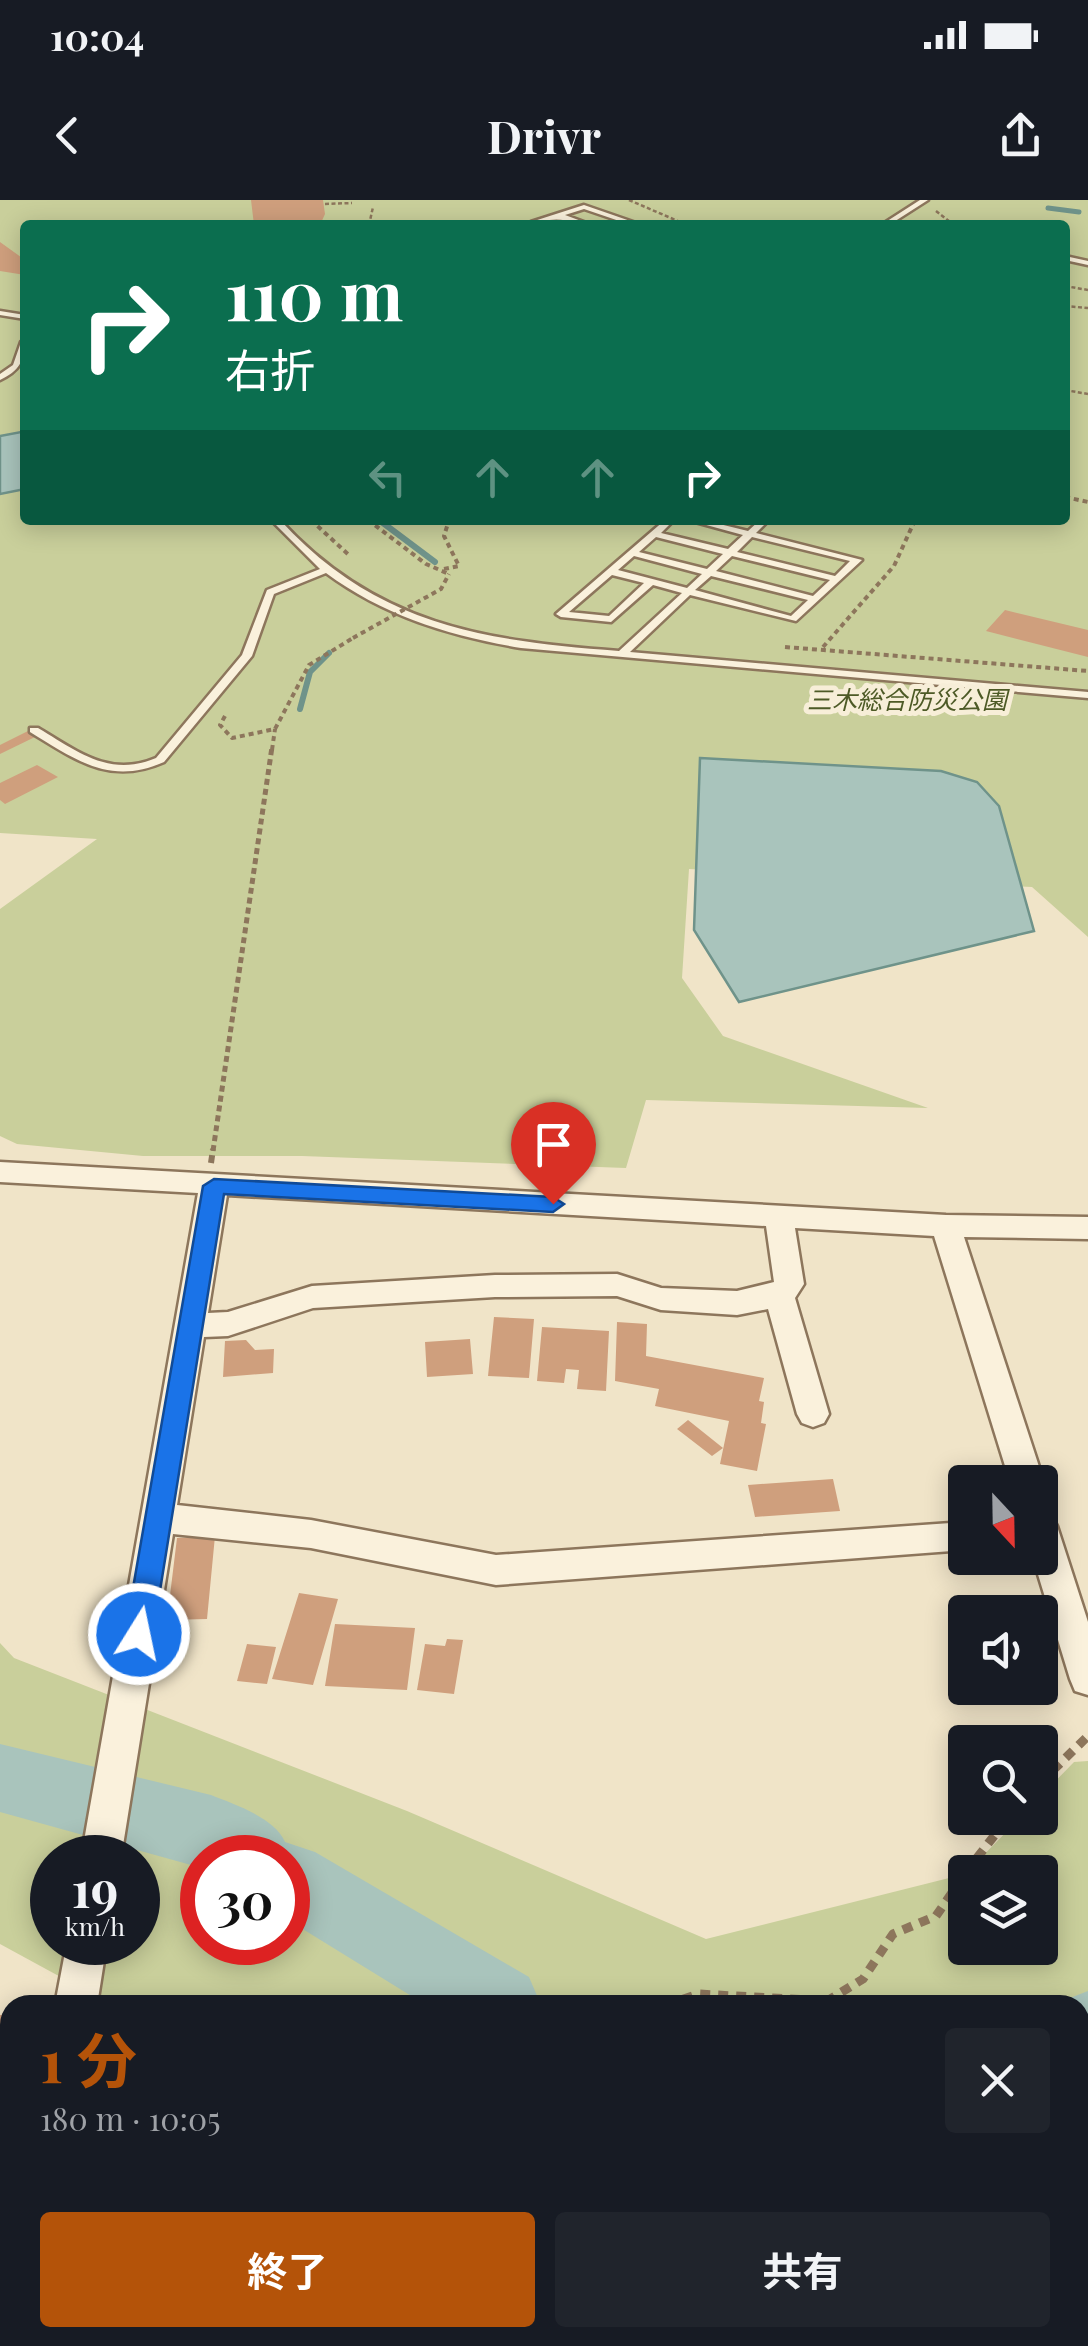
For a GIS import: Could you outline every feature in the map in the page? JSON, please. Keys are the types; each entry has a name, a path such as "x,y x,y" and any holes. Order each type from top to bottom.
{"street":[{"path":"0,1172 946,1226 1088,1228"},
{"path":"105,1835 214,1186"},
{"path":"192,1326 228,1324 312,1298 495,1286 616,1286 662,1298 737,1303 778,1296 789,1284 779,1216"},
{"path":"946,1226 1021,1465"},
{"path":"778,1296 813,1414"},
{"path":"161,1518 311,1534 496,1570 948,1537"},
{"path":"1055,1575 1088,1679"},
{"path":"78,1995 82,1965"}],"lane":[{"path":"894,220 929,202"},
{"path":"540,220 584,207 622,220"},
{"path":"559,214 575,220"},
{"path":"0,378 17,366 20,357"},
{"path":"280,525 328,569 379,603 451,630 525,644 622,654 1088,695"},
{"path":"651,582 611,619 561,614 664,525"},
{"path":"610,571 793,619 857,560 713,525"},
{"path":"622,654 760,525"},
{"path":"654,534 836,579"},
{"path":"632,552 815,598"},
{"path":"34,730 107,770 136,770 160,760 225,685 257,637 263,604 270,592 328,569"}],"path":[{"path":"629,200 675,220"},
{"path":"929,202 948,220"},
{"path":"325,204 352,203"},
{"path":"370,220 373,208"},
{"path":"1070,296 1075,306"},
{"path":"1070,306 1088,308"},
{"path":"316,525 362,565"},
{"path":"375,525 426,564 446,572 459,566 444,536 447,525"},
{"path":"822,648 894,566 913,525"},
{"path":"214,1186 209,1172 275,729 305,665 323,650 353,638 441,589 446,572"},
{"path":"410,596 428,604"},
{"path":"767,646 1088,671"},
{"path":"225,685 235,696 220,725 232,738 275,729"},
{"path":"1058,1766 1088,1736"},
{"path":"980,1855 995,1835"},
{"path":"838,1995 863,1979 893,1934 936,1916 948,1899"}],"green space":[{"name":"三木総合防災公園","path":"0,200 1088,200 1088,937 1032,887 689,869 682,978 723,1036 928,1108 646,1100 626,1168 302,1156 143,1156 17,1144 0,1136 0,909 97,839 0,833"},
{"path":"0,1643 14,1658 407,1811 706,1939 948,1878 948,1965 1058,1965 1058,1855 984,1855 1003,1835 1058,1835 1058,1778 1074,1762 1088,1761 1088,1995 94,1995 39,1965 160,1965 160,1835 30,1835 30,1960 0,1944"}],"water":[{"path":"20,432 20,490 0,494 0,436"},
{"path":"700,758 941,771 977,782 999,806 1034,931 739,1002 694,930"}],"building":[{"path":"251,200 323,200 322,220 253,220"},
{"path":"0,242 20,256 20,274 0,271"},
{"path":"1005,610 1088,630 1088,657 986,631"},
{"path":"28,731 37,736 0,754 0,745"},
{"path":"37,765 58,777 5,804 0,800 0,783"},
{"path":"494,1317 534,1319 529,1378 488,1376"},
{"path":"617,1322 647,1324 646,1356 764,1378 759,1401 764,1402 761,1423 766,1424 757,1471 720,1464 729,1421 655,1406 659,1389 615,1381"},
{"path":"542,1327 609,1331 606,1391 577,1389 579,1370 566,1369 564,1383 537,1381"},
{"path":"470,1339 473,1374 427,1377 425,1342"},
{"path":"246,1340 255,1350 274,1349 273,1373 223,1377 225,1341"},
{"path":"688,1420 723,1448 712,1456 677,1429"},
{"path":"833,1479 840,1511 755,1517 748,1485"},
{"path":"215,1536 207,1619 167,1620 177,1538"},
{"path":"299,1593 338,1599 313,1685 272,1679"},
{"path":"335,1624 415,1628 407,1690 325,1686"},
{"path":"447,1639 463,1640 454,1694 417,1690 425,1644 445,1646"},
{"path":"247,1644 276,1647 267,1684 237,1681"}],"waterway":[{"path":"1048,208 1079,212"},
{"path":"386,525 435,562"},
{"path":"300,709 310,672 329,653"},
{"path":"0,1778 217,1835"},
{"path":"310,1891 484,1995"}],"route":[{"path":"139,1634 214,1186 553,1204"}]}
